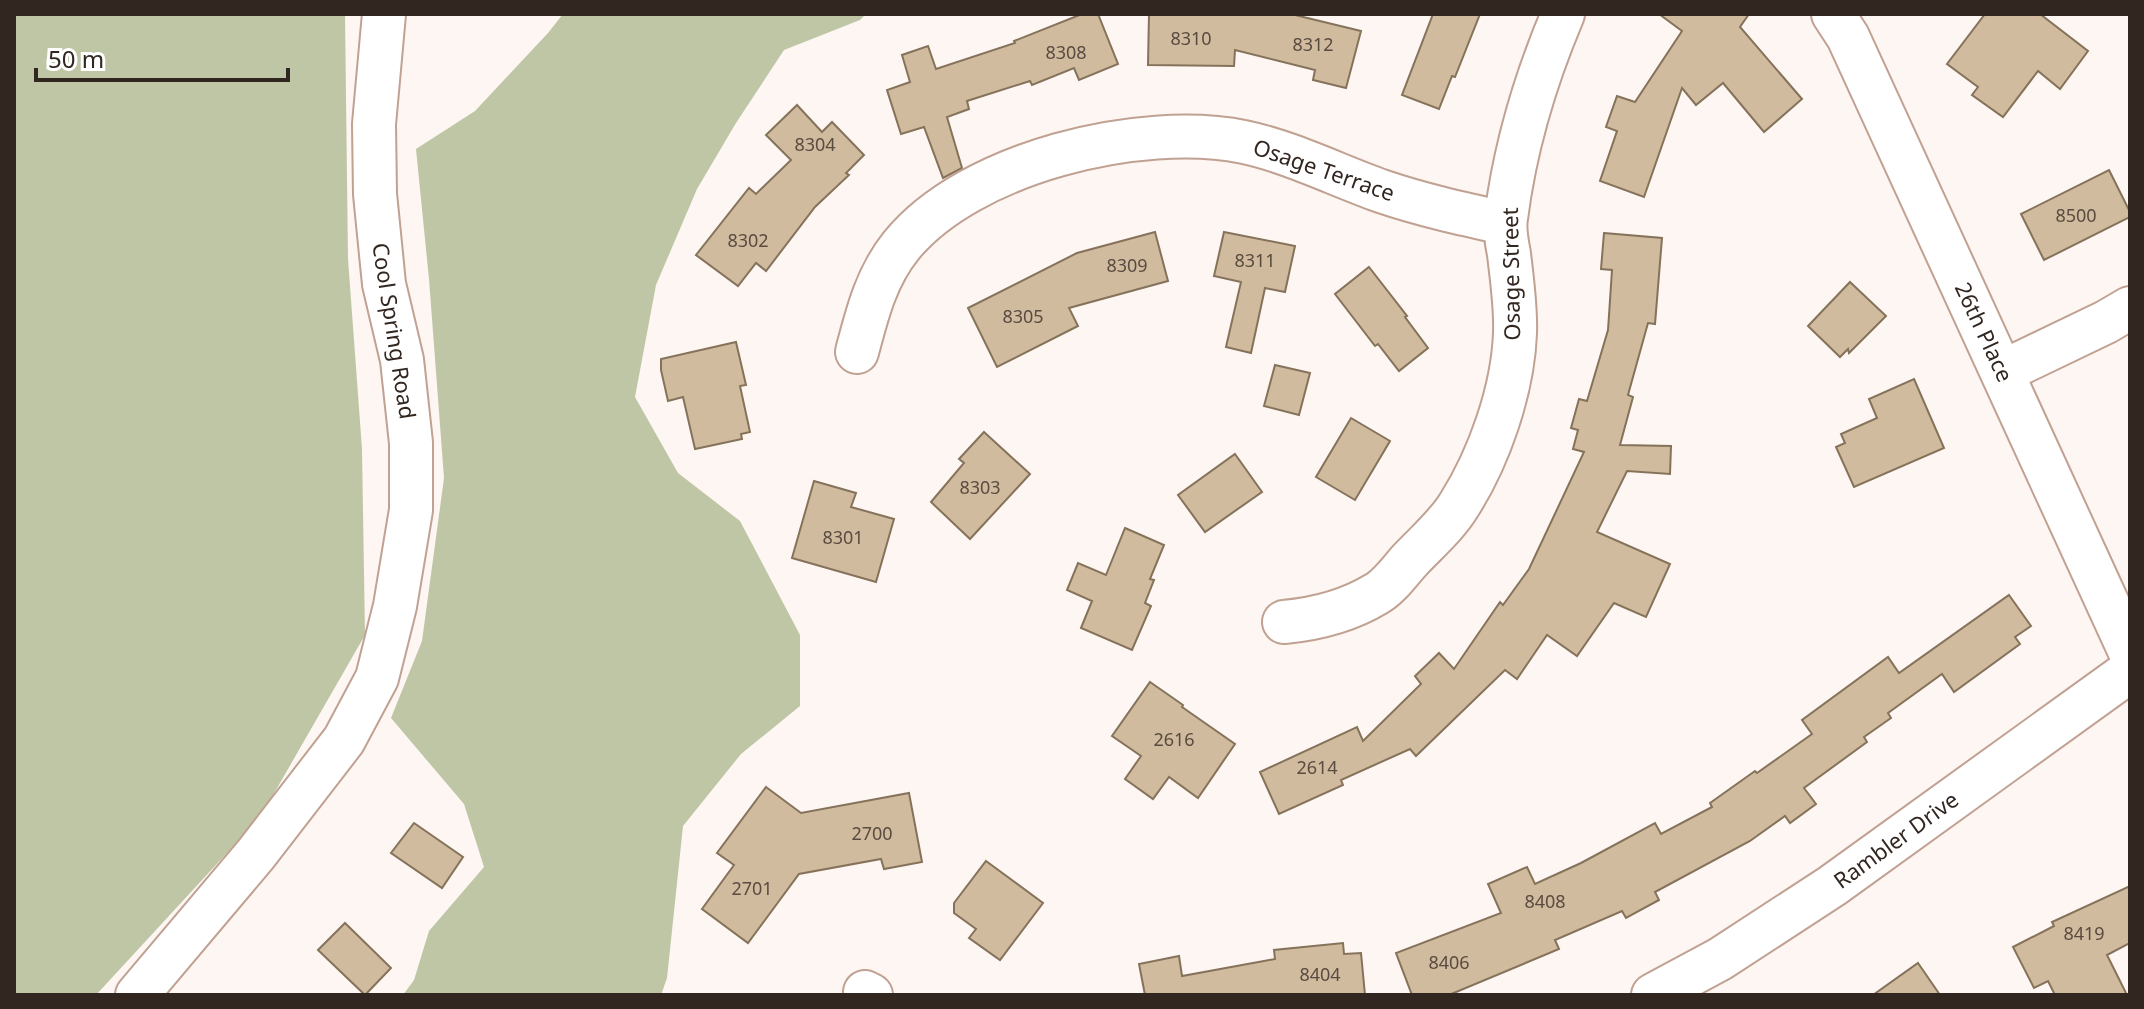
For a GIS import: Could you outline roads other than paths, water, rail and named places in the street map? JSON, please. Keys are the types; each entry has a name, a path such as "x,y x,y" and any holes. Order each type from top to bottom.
{"street":[{"name":"Cool Spring Road","path":"137,995 256,854 344,740 377,678 395,606 411,510 411,443 402,360 384,284 375,194 374,124 384,14"},
{"name":"Osage Street","path":"1284,622 1311,620 1379,593 1458,507 1487,453 1503,403 1515,334 1505,223 1515,159 1543,61 1563,14"},
{"name":"26th Place","path":"1849,22 2002,372 2130,652"},
{"name":"Osage Terrace","path":"857,352 881,276 901,246 919,227 941,208 977,186 1088,146 1159,137 1243,142 1441,210 1505,223"},
{"path":"2002,372 2130,308"},
{"name":"Rambler Drive","path":"1653,995 1720,959 1832,886 2130,671"}]}
